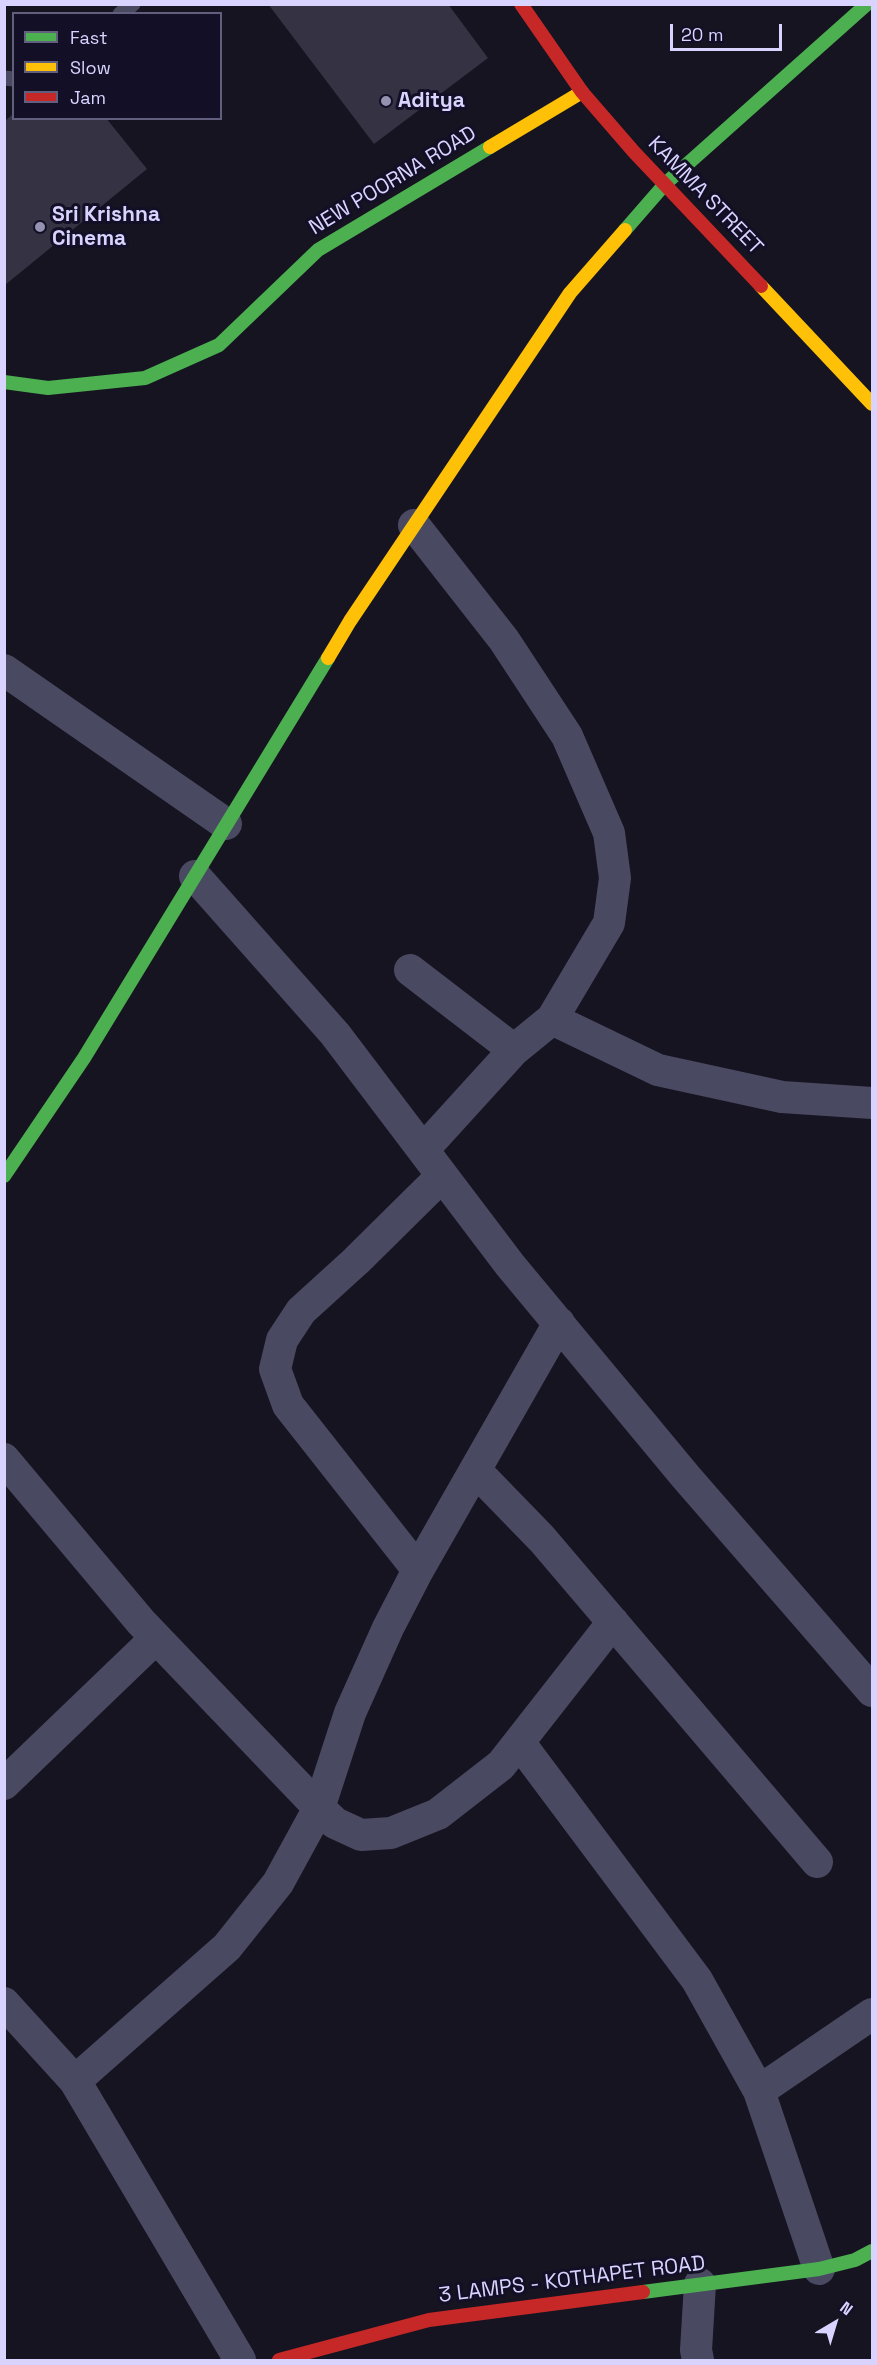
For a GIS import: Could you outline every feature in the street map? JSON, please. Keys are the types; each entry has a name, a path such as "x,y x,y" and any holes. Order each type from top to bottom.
{"street":[{"name":"KAMMA STREET","path":"521,4 582,92 634,152 873,404"},
{"path":"4,1176 84,1058 350,621 570,293 665,184 867,4"},
{"name":"NEW POORNA ROAD","path":"4,382 48,388 145,378 219,345 318,250 582,92"},
{"path":"414,525 504,640 567,736 609,833 615,878 609,923 552,1019 513,1050 423,1150"},
{"path":"4,670 226,824"},
{"path":"195,876 335,1034 510,1265 686,1477 873,1691"},
{"path":"410,970 513,1050"},
{"path":"552,1019 658,1070 782,1097 873,1103"},
{"path":"418,1570 288,1405 274,1369 282,1340 301,1311 356,1261 442,1176"},
{"path":"75,2081 227,1947 278,1883 318,1808 351,1713 388,1628 418,1570 559,1323"},
{"path":"4,1459 156,1638 318,1808 335,1823 361,1835 391,1833 438,1814 501,1765 613,1622"},
{"path":"476,1471 542,1539 817,1862"},
{"path":"4,1784 156,1638"},
{"path":"519,1742 697,1980 759,2091 819,2269"},
{"path":"4,2003 75,2081 240,2361"},
{"path":"759,2091 873,2014"},
{"name":"3 LAMPS - KOTHAPET ROAD","path":"279,2361 429,2320 819,2269 855,2260 873,2251"},
{"path":"698,2361 696,2350 700,2284"}],"building":[{"name":"Aditya","path":"268,4 448,4 488,58 374,144"},
{"name":"Sri Krishna Cinema","path":"12,115 12,120 108,120 147,169 5,285 5,121"}],"traffic: fast":[{"path":"625,230 665,184 867,4"},
{"path":"4,382 48,388 145,378 219,345 318,250 490,147"},
{"path":"4,1176 84,1058 328,658"},
{"path":"643,2292 819,2269 855,2260 872,2251"}],"traffic: slow":[{"path":"490,147 582,92"},
{"path":"328,658 350,621 570,293 625,230"},
{"path":"761,286 872,404"}],"traffic: jam":[{"path":"521,4 582,92 634,152 761,286"},
{"path":"279,2360 429,2320 643,2292"}],"place":[{"name":"Aditya","path":"386,101"},
{"name":"Sri Krishna Cinema","path":"40,227"}]}
